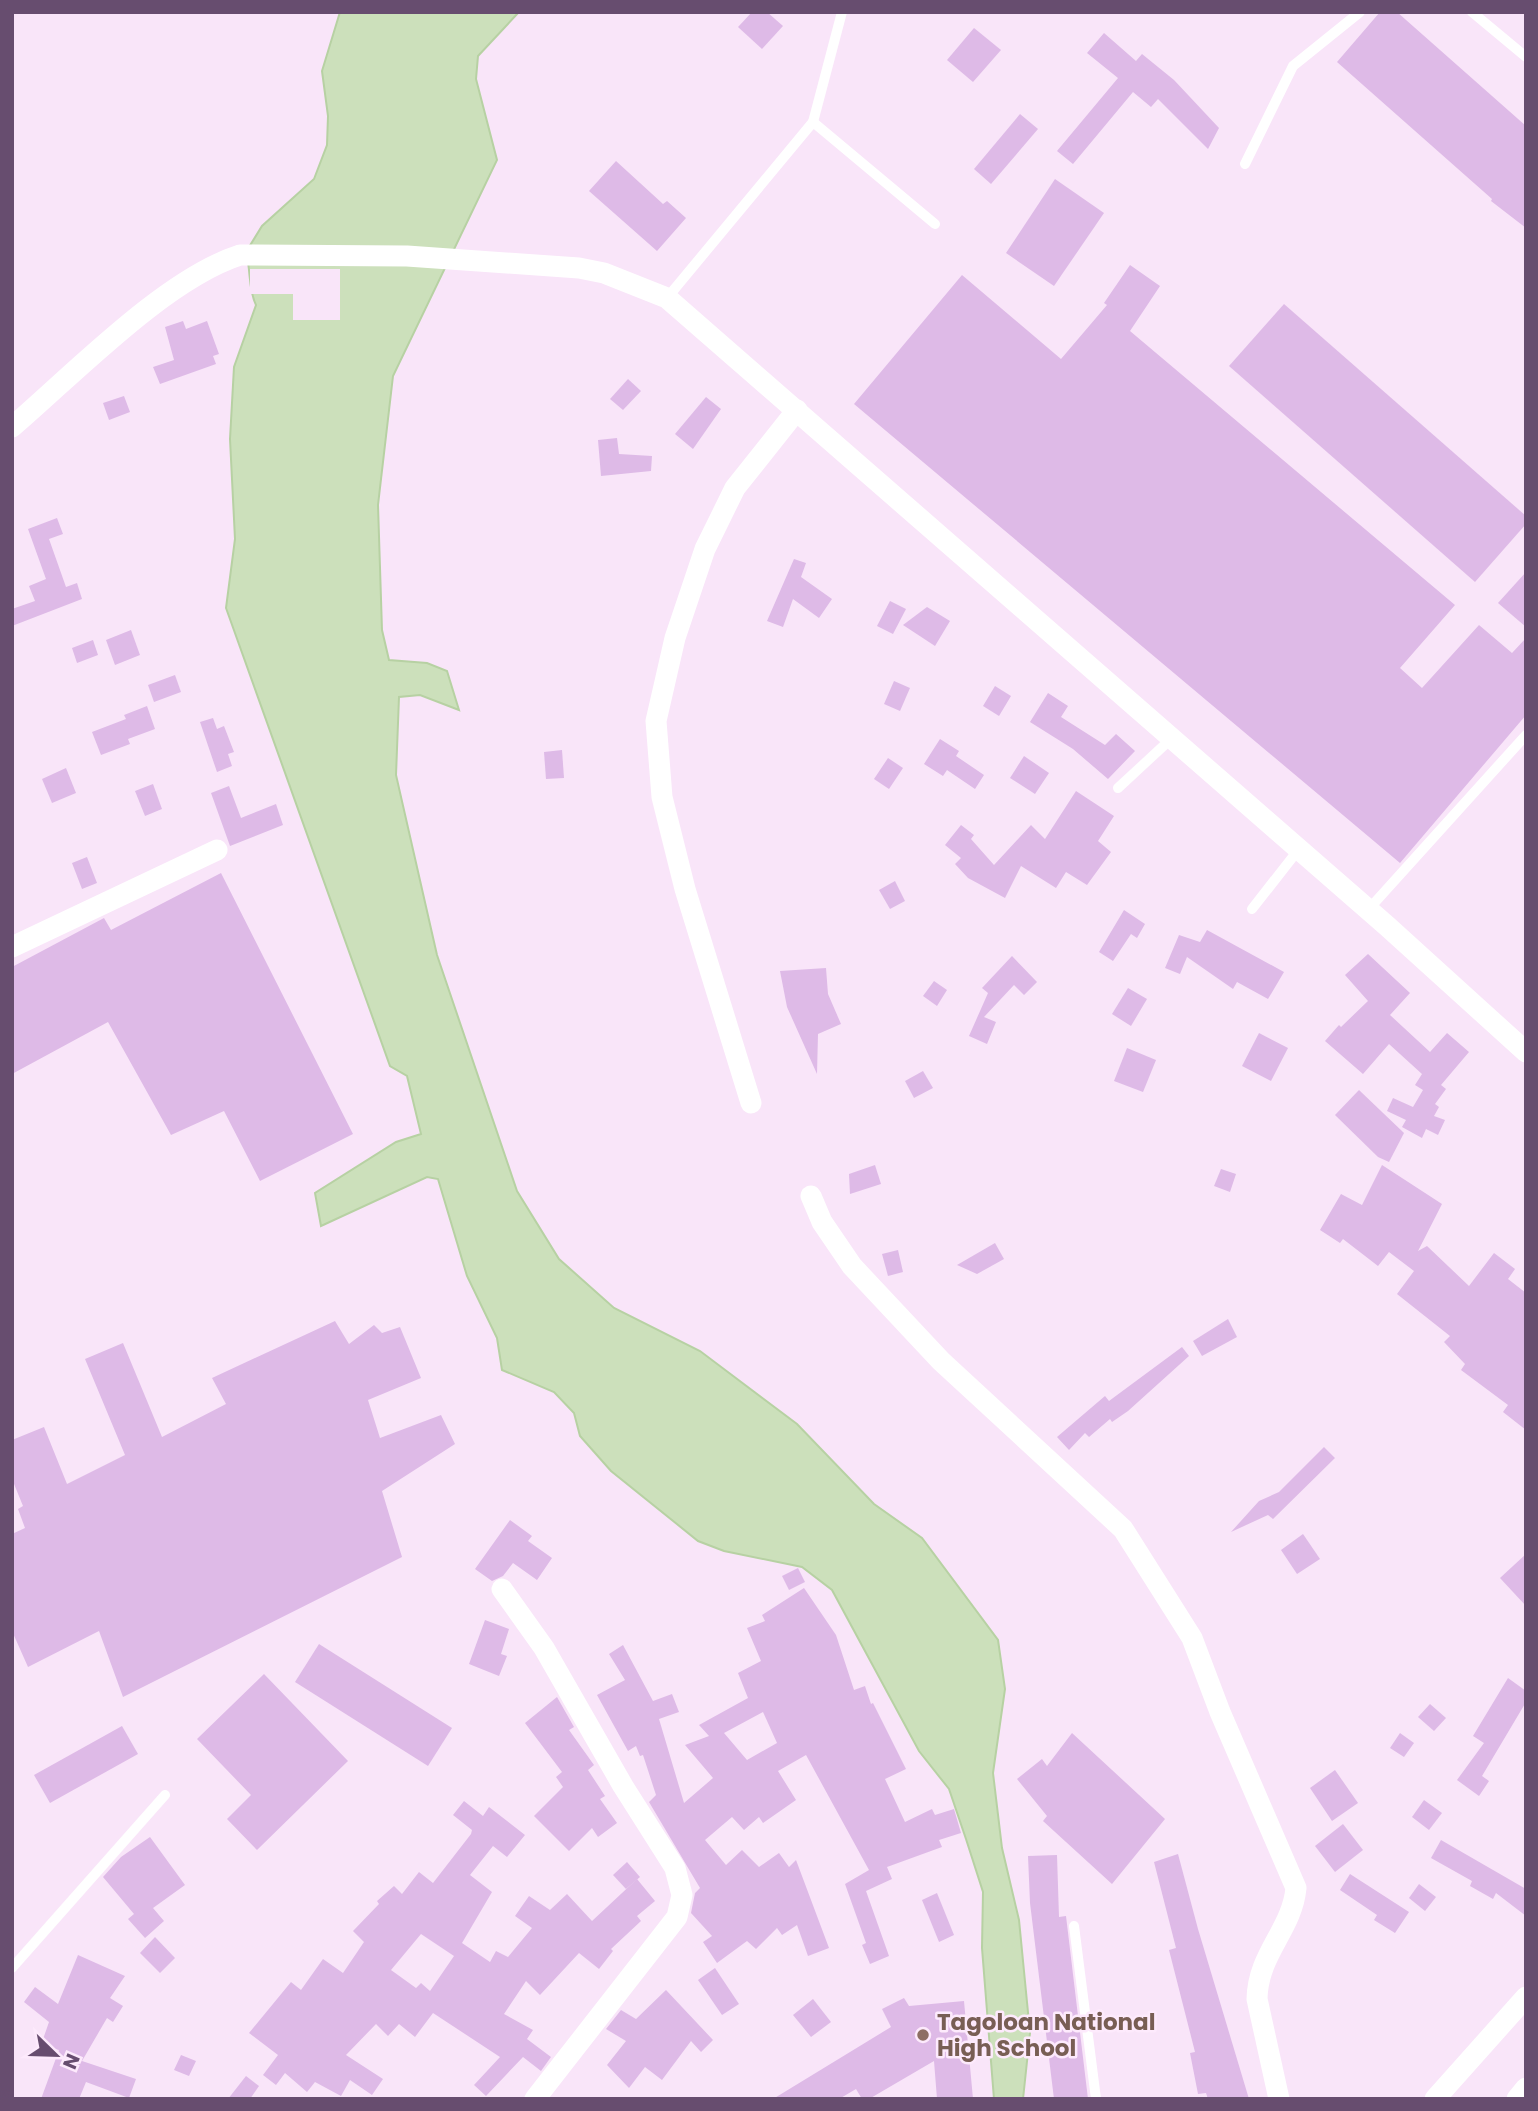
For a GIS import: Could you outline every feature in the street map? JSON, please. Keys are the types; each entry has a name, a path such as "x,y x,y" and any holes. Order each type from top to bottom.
{"street":[{"path":"12,427 135,321 191,278 220,262 240,255 407,256 579,268 604,273 667,298 1299,849 1526,1052"},
{"path":"751,1103 685,889 662,797 656,722 675,638 705,549 735,488 797,410"},
{"path":"12,947 217,850"},
{"path":"811,1196 822,1222 852,1266 942,1361 1123,1529 1192,1638 1220,1712 1296,1888 1289,1919 1268,1951 1257,1983 1257,1999 1279,2099"},
{"path":"502,1590 544,1648 675,1868 682,1895 677,1917 535,2099"},
{"path":"1435,2099 1526,1997"},
{"path":"1517,2099 1526,2088"}],"lane":[{"path":"667,298 813,122 842,12"},
{"path":"1245,164 1293,66 1360,12"},
{"path":"1472,12 1526,57"},
{"path":"813,122 935,224"},
{"path":"1368,910 1526,735"},
{"path":"1118,788 1172,738"},
{"path":"1252,909 1299,849"},
{"path":"12,1968 164,1795"},
{"path":"1074,1926 1096,2099"}],"shaded area":[{"path":"340,12 519,12 478,56 476,79 497,160 393,376 378,505 382,630 389,660 427,663 447,671 459,710 420,695 399,697 396,775 437,955 517,1191 559,1259 614,1308 700,1351 797,1424 874,1504 922,1538 998,1640 1005,1689 993,1773 1002,1848 1019,1920 1030,2033 1023,2099 994,2099 982,1948 983,1892 949,1789 919,1751 832,1590 802,1567 724,1551 698,1541 611,1471 580,1436 574,1413 554,1392 502,1370 497,1338 467,1276 438,1179 427,1177 321,1226 315,1193 396,1142 421,1134 407,1076 390,1066 226,608 235,539 230,439 234,367 256,305 246,252 262,226 314,179 327,145 328,116 322,71"}],"pier":[{"path":"250,269 340,269 340,320 293,320 293,294 250,294"}],"building":[{"path":"752,12 767,12 783,26 762,49 738,27"},
{"path":"1380,12 1397,12 1526,126 1526,228 1491,201 1492,199 1337,62"},
{"path":"974,28 1001,50 973,82 947,60"},
{"path":"1104,33 1136,61 1142,54 1174,80 1219,128 1208,149 1158,99 1151,107 1133,92 1073,164 1057,151 1118,78 1087,53"},
{"path":"1020,114 1038,129 991,184 974,169"},
{"path":"616,161 663,204 667,201 686,218 657,251 589,191"},
{"path":"1055,179 1104,213 1054,286 1006,253"},
{"path":"1130,265 1160,286 1130,331 1455,605 1400,668 1422,688 1479,625 1512,653 1526,638 1526,715 1400,863 854,404 962,275 1061,359 1107,305 1104,303"},
{"path":"1284,304 1526,516 1526,524 1475,582 1229,366"},
{"path":"183,321 186,329 207,321 219,354 213,356 216,364 160,384 153,367 174,360 165,327"},
{"path":"628,379 641,391 623,410 610,399"},
{"path":"124,396 130,412 109,420 103,403"},
{"path":"706,397 721,409 693,449 675,434"},
{"path":"617,438 619,454 652,456 651,471 601,476 598,440"},
{"path":"57,518 63,534 49,539 66,587 77,583 82,599 12,626 12,609 35,601 29,586 46,579 28,529"},
{"path":"794,559 806,563 801,577 832,599 819,618 793,599 783,627 767,621"},
{"path":"1526,572 1526,627 1498,603"},
{"path":"890,601 906,609 893,634 877,626"},
{"path":"927,607 950,621 935,646 903,625"},
{"path":"131,630 140,655 115,665 106,640"},
{"path":"93,640 98,655 77,663 72,648"},
{"path":"175,675 181,692 154,702 148,685"},
{"path":"894,681 910,688 900,711 884,704"},
{"path":"995,686 1011,696 999,716 983,706"},
{"path":"1048,693 1068,706 1061,717 1105,745 1116,734 1135,751 1108,779 1073,749 1030,722"},
{"path":"147,706 155,729 128,739 130,744 101,755 92,732 126,719 124,715"},
{"path":"213,718 217,729 224,726 234,752 228,754 232,766 217,772 200,722"},
{"path":"940,739 959,751 956,756 984,775 975,789 947,770 943,776 924,764"},
{"path":"562,750 564,778 546,779 544,752"},
{"path":"1024,756 1049,773 1035,794 1010,778"},
{"path":"888,758 903,768 889,789 874,779"},
{"path":"66,768 76,793 52,803 42,779"},
{"path":"153,784 162,809 145,816 135,791"},
{"path":"229,786 241,818 276,804 283,825 230,846 211,793"},
{"path":"1076,791 1114,816 1098,841 1111,852 1087,885 1066,872 1056,888 1021,866 1005,898 968,878 955,864 961,858 945,845 961,825 974,835 971,839 994,865 1031,825 1045,839"},
{"path":"87,857 97,883 82,889 72,863"},
{"path":"221,873 353,1134 260,1181 224,1111 171,1135 108,1022 12,1074 12,967 104,918 111,930"},
{"path":"895,881 905,901 890,909 879,890"},
{"path":"1124,910 1145,924 1137,938 1131,934 1113,961 1099,952"},
{"path":"1207,930 1284,972 1268,999 1237,982 1233,989 1187,957 1180,974 1165,968 1179,935 1200,942"},
{"path":"1368,954 1410,993 1390,1015 1430,1052 1447,1033 1469,1052 1441,1085 1446,1089 1435,1104 1439,1107 1434,1116 1445,1120 1438,1135 1426,1129 1422,1138 1402,1127 1406,1120 1387,1111 1393,1098 1413,1107 1423,1090 1415,1085 1422,1074 1389,1044 1363,1074 1325,1041 1339,1025 1341,1027 1368,1001 1345,975"},
{"path":"1012,956 1037,982 1024,995 1014,985 984,1017 996,1022 987,1044 969,1036 988,993 982,988"},
{"path":"826,968 828,994 841,1024 818,1034 817,1074 787,1007 780,971"},
{"path":"934,981 947,990 937,1006 923,996"},
{"path":"1128,988 1147,999 1131,1026 1112,1014"},
{"path":"1259,1033 1288,1048 1271,1081 1242,1066"},
{"path":"1127,1048 1156,1060 1143,1092 1114,1081"},
{"path":"923,1071 933,1088 914,1098 905,1081"},
{"path":"1359,1090 1404,1133 1389,1162 1378,1157 1335,1115"},
{"path":"875,1165 881,1184 850,1194 849,1174"},
{"path":"1382,1165 1442,1204 1418,1251 1427,1246 1469,1286 1494,1253 1515,1269 1508,1279 1526,1293 1526,1430 1503,1412 1508,1405 1461,1370 1465,1364 1444,1342 1450,1336 1397,1294 1414,1271 1389,1252 1378,1266 1343,1239 1340,1243 1320,1230 1341,1194 1362,1205"},
{"path":"1221,1169 1236,1174 1230,1192 1214,1186"},
{"path":"995,1243 1004,1259 977,1274 957,1265"},
{"path":"898,1250 903,1272 888,1276 882,1254"},
{"path":"1228,1319 1237,1337 1202,1356 1193,1341"},
{"path":"335,1321 349,1344 374,1325 382,1333 400,1327 421,1378 368,1400 380,1438 441,1415 455,1444 382,1491 402,1557 123,1697 99,1631 28,1667 12,1631 12,1534 25,1528 18,1509 23,1506 12,1479 12,1440 44,1427 67,1484 125,1455 85,1359 123,1343 162,1437 226,1404 212,1378"},
{"path":"1182,1347 1189,1356 1128,1411 1112,1422 1110,1419 1089,1437 1085,1433 1069,1450 1057,1437 1105,1396 1109,1401"},
{"path":"1324,1447 1335,1458 1273,1519 1268,1515 1231,1532 1259,1501 1279,1492"},
{"path":"510,1520 532,1536 528,1541 552,1558 537,1580 513,1563 503,1576 492,1581 475,1569"},
{"path":"1303,1534 1320,1559 1297,1574 1281,1550"},
{"path":"1526,1554 1526,1606 1500,1578"},
{"path":"798,1568 805,1582 789,1590 782,1576"},
{"path":"804,1588 836,1635 854,1690 865,1686 871,1704 873,1703 906,1769 885,1779 905,1822 932,1809 935,1815 954,1809 961,1833 939,1840 942,1847 887,1867 892,1879 866,1891 889,1956 870,1964 862,1945 866,1943 845,1884 869,1870 806,1755 778,1771 796,1800 763,1823 759,1817 744,1830 732,1817 705,1840 726,1865 742,1850 759,1867 779,1853 789,1867 796,1860 829,1948 808,1956 797,1925 782,1935 777,1928 756,1949 747,1941 717,1963 703,1942 712,1936 691,1913 695,1893 700,1888 649,1802 656,1795 643,1755 640,1756 636,1746 628,1751 597,1695 625,1680 609,1654 623,1645 653,1701 672,1694 679,1712 659,1719 684,1803 713,1778 685,1745 709,1736 699,1725 748,1698 738,1673 761,1661 747,1628 765,1621 762,1615","holes":["763,1712 777,1743 747,1760 724,1733"]},
{"path":"485,1620 509,1629 501,1654 507,1656 499,1676 469,1664"},
{"path":"319,1644 452,1728 428,1766 295,1682"},
{"path":"264,1674 348,1761 257,1850 227,1819 251,1795 197,1739"},
{"path":"1508,1678 1526,1691 1526,1702 1482,1776 1489,1781 1479,1796 1457,1780 1484,1743 1473,1736"},
{"path":"557,1697 574,1727 569,1730 594,1765 588,1770 605,1796 600,1799 617,1823 598,1837 592,1828 569,1851 534,1816 563,1787 556,1777 562,1772 525,1723"},
{"path":"1430,1704 1446,1718 1434,1731 1418,1717"},
{"path":"122,1726 138,1754 50,1803 34,1775"},
{"path":"1072,1733 1165,1819 1112,1884 1043,1821 1047,1816 1017,1779 1042,1759 1047,1766"},
{"path":"1400,1733 1414,1743 1404,1757 1390,1748"},
{"path":"1335,1770 1358,1803 1332,1821 1310,1788"},
{"path":"1424,1800 1442,1813 1429,1830 1412,1817"},
{"path":"464,1801 483,1816 489,1807 525,1835 507,1857 493,1846 470,1875 492,1892 462,1943 490,1962 496,1951 508,1957 532,1928 515,1916 529,1896 550,1910 567,1894 592,1921 637,1879 655,1901 637,1916 641,1921 611,1949 613,1951 599,1969 579,1953 540,1995 526,1981 504,2014 533,2030 527,2039 551,2057 541,2071 523,2057 486,2096 474,2085 500,2057 433,2013 415,2037 399,2024 388,2036 376,2024 346,2055 383,2079 372,2095 350,2080 341,2096 315,2082 307,2092 285,2073 276,2085 263,2075 278,2055 249,2033 291,1982 301,1990 323,1959 343,1973 364,1942 353,1931 379,1904 377,1901 394,1886 402,1894 419,1872 433,1883 471,1834 472,1830 453,1815","holes":["421,1934 454,1956 430,1991 421,1983 416,1988 391,1970"]},
{"path":"1343,1824 1363,1850 1335,1872 1315,1846"},
{"path":"150,1837 185,1885 153,1908 164,1921 145,1938 128,1919 134,1914 103,1877 121,1857"},
{"path":"1441,1840 1526,1889 1526,1916 1496,1893 1493,1899 1470,1886 1472,1881 1431,1858"},
{"path":"1178,1854 1249,2099 1208,2099 1206,2093 1198,2094 1190,2053 1195,2052 1169,1950 1176,1948 1154,1862"},
{"path":"1057,1855 1059,1917 1066,1916 1088,2099 1054,2099 1030,1903 1028,1856"},
{"path":"627,1862 640,1877 626,1889 613,1875"},
{"path":"1350,1874 1409,1912 1395,1933 1374,1920 1377,1915 1340,1890"},
{"path":"1419,1884 1436,1897 1425,1911 1409,1898"},
{"path":"937,1893 954,1935 939,1942 922,1900"},
{"path":"155,1937 175,1958 160,1973 140,1953"},
{"path":"78,1955 125,1976 110,1998 123,2006 113,2022 107,2018 82,2061 136,2079 129,2098 86,2082 79,2099 41,2099 59,2050 41,2045 49,2022 24,2002 35,1987 58,2004"},
{"path":"715,1968 739,2004 722,2015 698,1980"},
{"path":"666,1990 713,2040 701,2052 691,2041 662,2080 645,2067 629,2088 607,2065 626,2041 606,2029 621,2010 636,2019"},
{"name":"Tagoloan National High School","path":"904,1998 909,2006 964,2001 973,2099 937,2099 934,2061 869,2099 862,2099 856,2089 839,2099 773,2099 891,2027 882,2009"},
{"path":"813,1999 831,2022 811,2037 793,2015"},
{"path":"181,2055 196,2061 189,2076 174,2070"},
{"path":"246,2076 259,2086 250,2099 228,2099"}],"place":[{"name":"Tagoloan National High School","path":"923,2035"}]}
